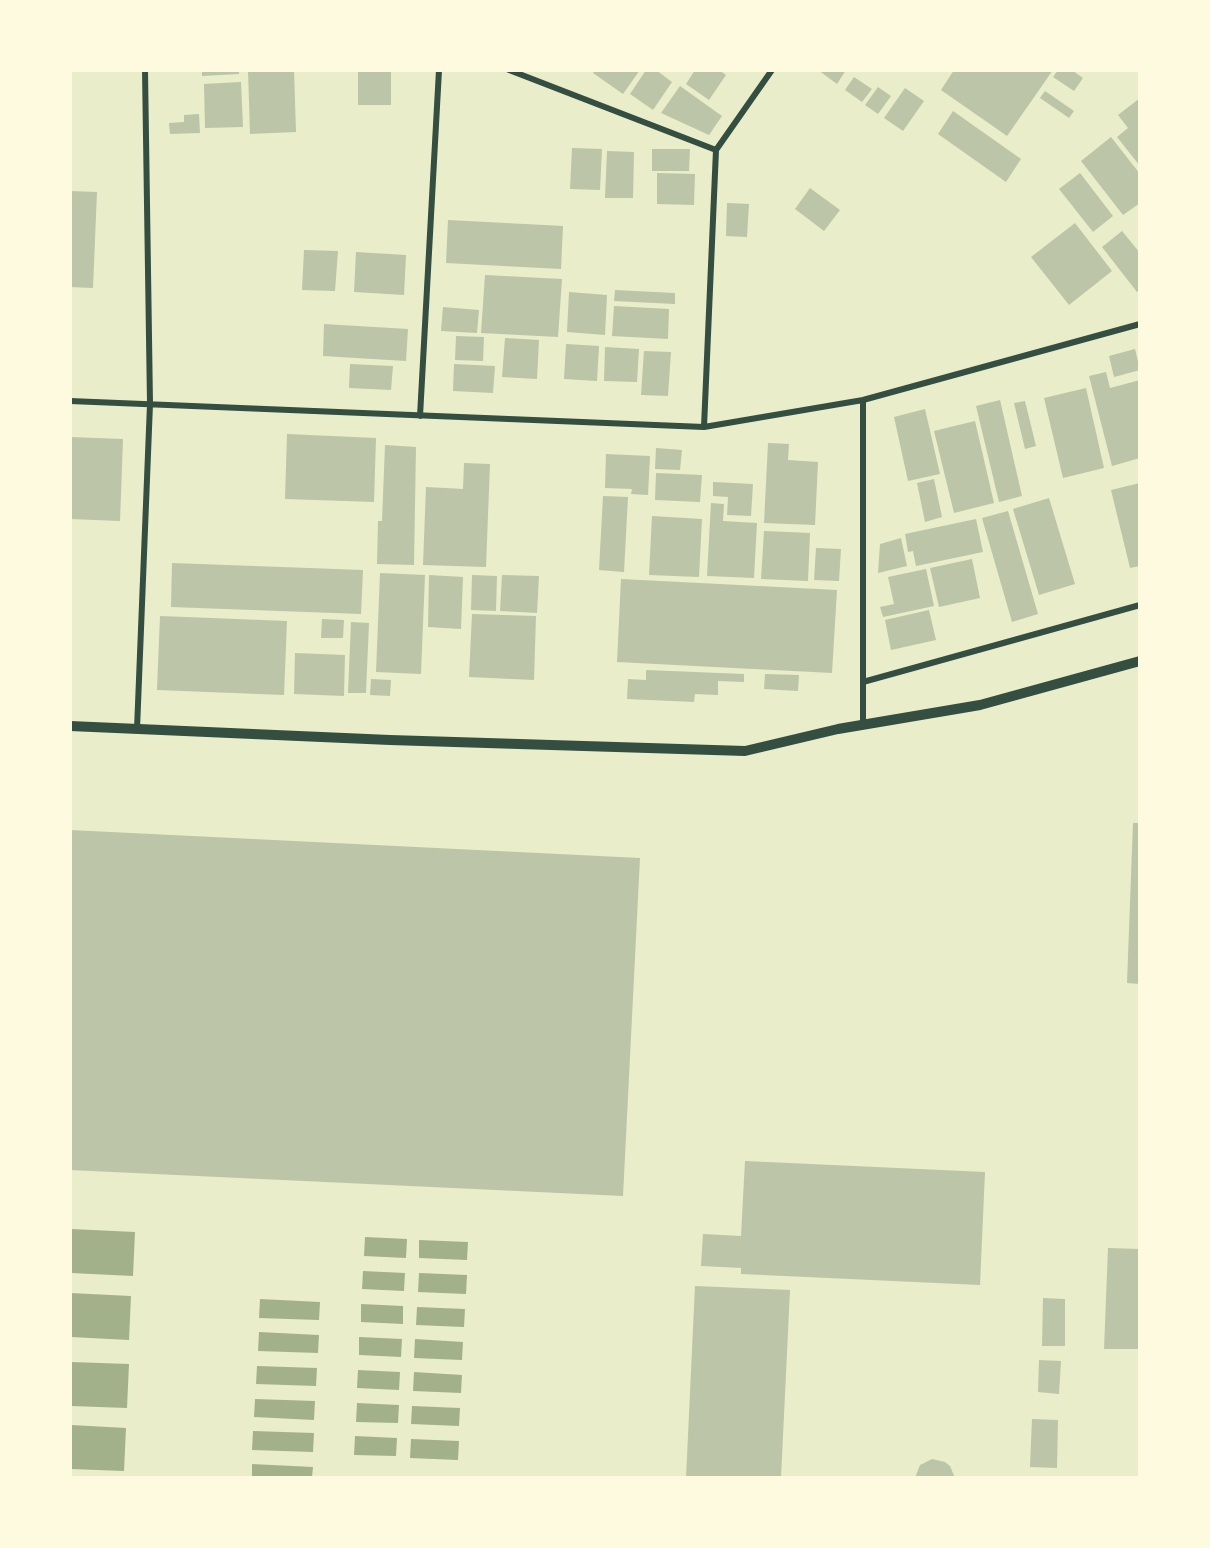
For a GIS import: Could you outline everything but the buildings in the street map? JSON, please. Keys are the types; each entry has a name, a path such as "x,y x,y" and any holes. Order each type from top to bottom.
{"street":[{"path":"137,729 150,404 145,70"},
{"path":"420,416 439,70"},
{"path":"509,70 716,150"},
{"path":"704,428 716,150 772,70"},
{"path":"70,401 704,428 863,400 1140,324"},
{"path":"863,400 863,725"},
{"path":"863,682 1140,605"},
{"path":"70,726 390,740 746,751 863,725 980,705 1140,661"}],"shaded area":[{"path":"71,1229 135,1232 133,1276 71,1273"},
{"path":"365,1237 407,1239 406,1258 364,1256"},
{"path":"419,1240 468,1242 467,1260 419,1258"},
{"path":"363,1271 405,1273 404,1291 362,1289"},
{"path":"419,1273 467,1275 466,1294 418,1292"},
{"path":"70,1293 131,1296 129,1340 71,1337"},
{"path":"260,1299 320,1302 319,1320 259,1318"},
{"path":"361,1304 403,1306 403,1324 361,1322"},
{"path":"417,1307 465,1309 464,1327 416,1325"},
{"path":"259,1332 319,1335 318,1353 258,1351"},
{"path":"359,1337 402,1339 401,1357 359,1355"},
{"path":"415,1339 463,1342 462,1360 414,1358"},
{"path":"71,1362 129,1364 127,1408 71,1406"},
{"path":"257,1366 317,1368 316,1386 256,1384"},
{"path":"358,1370 400,1372 399,1390 357,1388"},
{"path":"414,1372 462,1375 461,1393 413,1391"},
{"path":"255,1399 315,1401 314,1420 254,1417"},
{"path":"357,1403 399,1405 398,1423 356,1422"},
{"path":"412,1406 460,1408 459,1426 411,1424"},
{"path":"71,1425 126,1428 124,1471 71,1469"},
{"path":"253,1431 314,1433 313,1452 252,1450"},
{"path":"355,1436 397,1438 396,1456 354,1455"},
{"path":"411,1439 459,1441 458,1460 410,1458"},
{"path":"252,1464 313,1467 312,1477 252,1477"}]}
